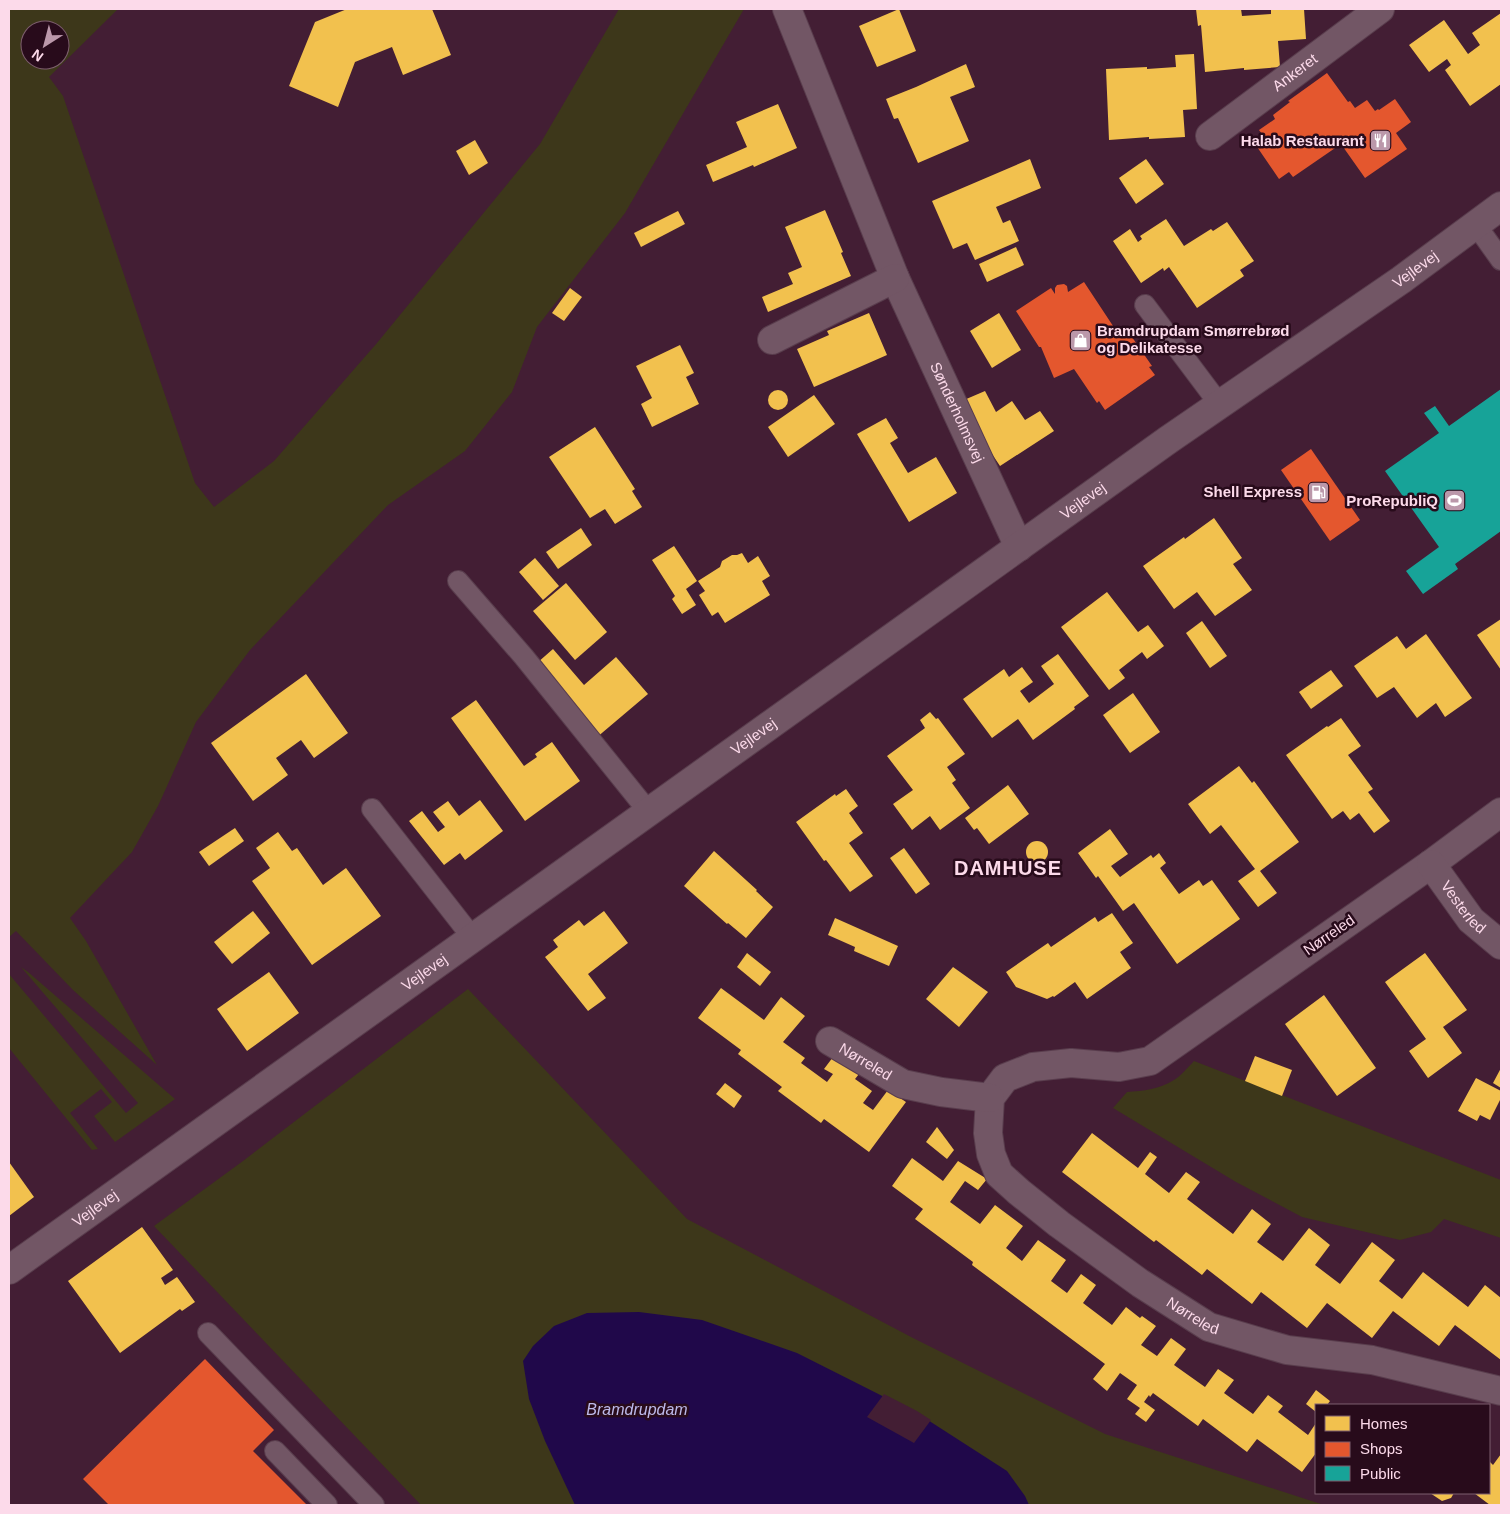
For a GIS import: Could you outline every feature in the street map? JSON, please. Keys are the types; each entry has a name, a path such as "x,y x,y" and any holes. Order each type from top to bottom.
{"street":[{"name":"Sønderholmsvej","path":"787,9 895,278 1019,547"},
{"name":"Ankeret","path":"1210,136 1380,9"},
{"name":"Vejlevej","path":"9,1270 648,811 1220,405 1393,285 1501,206"},
{"path":"772,340 895,278"},
{"name":"Nørreled","path":"1501,812 1431,864 1150,1061 1119,1067 1071,1063 1034,1067 1006,1078 990,1098 988,1133 991,1154 999,1174 1019,1192 1140,1284 1209,1327 1287,1350 1372,1360 1501,1391"},
{"name":"Vesterled","path":"1431,864 1471,920 1501,945"},
{"name":"Nørreled","path":"830,1041 903,1084 941,1092 990,1098"}],"lane":[{"path":"1476,225 1501,260"},
{"path":"1145,305 1220,405"},
{"path":"458,581 524,657 648,811"},
{"path":"372,809 472,937"},
{"path":"208,1333 374,1505"},
{"path":"275,1451 327,1505"}],"shaded area":[{"path":"9,9 118,9 70,56 70,20 20,20 20,70 56,70 49,77 63,96 195,483 214,507 274,461 377,343 540,144 619,9 744,9 625,213 537,327 512,392 465,451 388,505 250,650 196,722 158,806 132,852 70,918 86,941 157,1065 73,990 16,931 9,937"},
{"path":"21,967 175,1099 115,1142 94,1116 112,1102 101,1089 70,1113 98,1149 92,1150 9,1048 9,974 126,1113 138,1103"},
{"path":"468,989 687,1219 913,1338 1105,1434 1324,1505 421,1505 154,1226 243,1161"},
{"path":"1194,1061 1501,1180 1501,1238 1444,1219 1431,1232 1400,1240 1302,1217 1236,1182 1113,1108 1127,1092 1163,1086 1179,1076"}],"water":[{"name":"Bramdrupdam","path":"639,1312 702,1320 797,1353 920,1415 1007,1471 1025,1496 1029,1505 575,1505 545,1441 529,1399 523,1361 533,1346 554,1326 587,1313"}],"pier":[{"path":"884,1394 931,1420 914,1443 867,1417"}],"building: Homes":[{"path":"347,9 432,9 451,55 403,75 392,47 355,62 338,107 289,86 315,22"},
{"path":"899,9 916,51 877,67 859,26"},
{"path":"1196,9 1241,9 1242,16 1271,14 1271,9 1304,9 1306,39 1278,41 1280,67 1205,72 1201,25 1198,26"},
{"path":"1501,13 1501,84 1470,106 1445,70 1451,65 1447,59 1429,72 1409,45 1444,20 1468,54 1480,45 1472,33"},
{"path":"1194,54 1197,109 1183,110 1185,137 1109,140 1106,69 1176,67 1175,55"},
{"path":"966,64 975,87 950,97 969,141 918,163 898,118 894,119 886,99"},
{"path":"778,104 797,148 713,182 706,165 747,147 736,122"},
{"path":"475,140 488,163 469,175 456,151"},
{"path":"1030,159 1041,188 996,207 1003,223 1010,220 1019,241 975,260 967,243 953,249 932,201"},
{"path":"1146,159 1164,184 1136,204 1119,178"},
{"path":"825,210 851,276 768,312 762,297 793,284 788,273 802,267 785,227"},
{"path":"678,211 685,224 641,247 634,233"},
{"path":"1166,219 1184,246 1211,229 1213,231 1227,222 1254,261 1240,270 1244,276 1197,308 1169,267 1164,271 1163,268 1141,283 1113,241 1130,229 1138,242 1142,239 1140,236"},
{"path":"1016,247 1024,265 987,282 979,264"},
{"path":"570,288 582,297 564,321 552,313"},
{"path":"869,313 887,355 814,387 797,349 829,335 827,331"},
{"path":"999,313 1021,350 992,368 970,331"},
{"path":"680,345 694,373 686,377 699,404 652,427 641,404 652,398 636,366"},
{"path":"778,390 785,393 788,400 785,407 778,410 771,407 768,400 771,393"},
{"path":"985,391 996,412 1012,401 1025,420 1040,411 1054,431 1000,466 974,427 964,400"},
{"path":"814,395 835,424 788,457 768,427"},
{"path":"886,418 898,438 890,443 908,473 936,457 957,493 909,522 857,434"},
{"path":"595,427 635,489 632,491 642,507 615,524 605,509 590,518 549,457"},
{"path":"1214,518 1242,558 1233,564 1252,590 1215,616 1197,592 1174,609 1143,566"},
{"path":"581,528 592,545 558,569 546,552"},
{"path":"674,546 697,581 686,589 696,605 682,614 672,599 675,596 652,560"},
{"path":"742,553 748,563 758,556 770,576 762,581 770,595 725,623 718,612 712,616 699,595 705,591 698,581 720,567 722,561 732,555"},
{"path":"535,558 559,586 543,600 519,572"},
{"path":"566,583 607,632 575,660 533,611"},
{"path":"1107,592 1138,632 1148,625 1164,646 1147,659 1142,652 1119,670 1125,678 1109,690 1061,627"},
{"path":"1501,619 1501,670 1477,635"},
{"path":"1202,621 1227,656 1210,668 1186,633"},
{"path":"1426,634 1472,698 1445,717 1436,703 1417,718 1394,687 1377,698 1354,666 1397,636 1406,649"},
{"path":"553,649 584,685 616,657 648,694 596,738 537,663"},
{"path":"1058,654 1089,696 1074,707 1075,709 1033,740 1018,719 992,738 963,699 1004,669 1009,677 1022,667 1033,682 1020,691 1029,703 1054,684 1041,666"},
{"path":"1331,670 1343,686 1311,709 1299,692"},
{"path":"306,674 348,733 314,758 301,740 276,758 288,775 253,801 211,743"},
{"path":"1133,693 1160,732 1130,753 1103,715"},
{"path":"476,700 524,766 537,757 535,754 552,742 580,781 525,821 451,718"},
{"path":"930,712 936,719 938,718 965,754 947,767 956,780 952,783 970,808 940,830 930,816 912,830 893,804 913,790 887,756 925,728 920,720"},
{"path":"1341,718 1361,746 1348,755 1373,789 1368,792 1390,821 1374,833 1359,813 1350,820 1343,811 1332,819 1286,755"},
{"path":"1239,766 1252,783 1254,781 1299,842 1260,871 1277,893 1258,907 1238,881 1255,869 1221,825 1210,834 1188,804"},
{"path":"1008,785 1029,814 989,844 977,828 974,830 965,818"},
{"path":"846,789 858,806 849,813 863,833 849,843 873,876 850,892 826,860 824,861 796,822 835,794 836,796"},
{"path":"480,800 503,831 465,860 460,853 444,865 409,821 422,811 438,832 445,827 433,812 448,801 459,816"},
{"path":"235,828 244,841 209,866 199,852"},
{"path":"1110,829 1128,854 1111,866 1120,877 1151,855 1153,858 1159,853 1166,863 1160,868 1179,894 1199,880 1203,886 1212,880 1240,919 1177,964 1134,903 1123,911 1098,876 1096,878 1078,853"},
{"path":"278,832 292,851 297,848 323,885 346,868 381,916 312,965 252,881 270,868 256,848"},
{"path":"1037,841 1045,844 1048,852 1045,860 1037,863 1029,860 1026,852 1029,844"},
{"path":"904,848 930,884 916,894 890,858"},
{"path":"714,851 773,907 746,938 684,886"},
{"path":"253,911 270,933 232,964 214,942"},
{"path":"604,911 628,943 588,974 606,998 588,1011 545,957 558,947 553,940 579,920 584,926"},
{"path":"1112,913 1133,943 1120,952 1131,968 1087,999 1075,982 1054,997 1047,999 1016,987 1006,972 1048,943 1051,947 1095,917 1098,922"},
{"path":"835,918 898,946 889,966 854,951 855,947 828,935"},
{"path":"747,953 771,972 760,986 737,967"},
{"path":"1425,953 1467,1010 1443,1027 1462,1053 1428,1078 1409,1051 1426,1039 1385,982"},
{"path":"953,967 988,992 959,1027 926,999"},
{"path":"269,972 299,1013 247,1051 217,1009"},
{"path":"721,988 764,1020 781,997 805,1016 783,1042 805,1058 801,1063 827,1082 833,1074 824,1069 833,1057 859,1074 855,1079 872,1091 863,1103 873,1110 888,1090 906,1102 869,1152 824,1119 821,1123 778,1091 782,1087 738,1054 741,1050 698,1018"},
{"path":"1324,995 1376,1068 1337,1096 1285,1024"},
{"path":"1255,1056 1292,1070 1282,1096 1245,1081"},
{"path":"1501,1068 1501,1088 1493,1083"},
{"path":"1476,1078 1501,1091 1501,1098 1490,1120 1480,1115 1477,1121 1458,1111"},
{"path":"725,1083 742,1096 734,1108 716,1094"},
{"path":"937,1127 954,1150 947,1159 926,1142"},
{"path":"1092,1133 1138,1168 1150,1152 1157,1157 1145,1174 1169,1193 1186,1172 1200,1182 1187,1199 1233,1234 1252,1209 1271,1224 1257,1242 1283,1261 1309,1228 1330,1245 1315,1265 1340,1284 1372,1242 1395,1260 1379,1281 1402,1299 1423,1272 1468,1307 1485,1285 1501,1298 1501,1360 1455,1325 1439,1346 1393,1311 1372,1338 1327,1303 1307,1328 1261,1292 1252,1304 1207,1269 1202,1275 1156,1240 1154,1242 1062,1172"},
{"path":"912,1158 943,1181 958,1161 987,1179 978,1190 965,1181 950,1202 980,1224 995,1205 1023,1226 1006,1248 1022,1261 1038,1240 1066,1260 1051,1281 1067,1293 1081,1274 1096,1285 1083,1303 1112,1325 1126,1307 1140,1318 1142,1316 1156,1326 1141,1345 1157,1356 1171,1338 1186,1349 1174,1365 1205,1387 1218,1369 1234,1380 1224,1393 1253,1414 1268,1395 1283,1406 1278,1412 1308,1435 1315,1424 1315,1454 1302,1472 1257,1439 1247,1452 1203,1419 1198,1426 1153,1393 1144,1402 1155,1410 1146,1422 1135,1414 1140,1408 1127,1399 1137,1385 1120,1373 1107,1391 1093,1379 1105,1364 972,1265 973,1262 915,1219 923,1209 892,1186"},
{"path":"9,1162 34,1197 9,1216"},
{"path":"142,1227 173,1270 161,1278 165,1285 177,1277 195,1302 182,1311 180,1309 120,1353 68,1281"},
{"path":"1316,1390 1330,1401 1328,1404 1315,1404 1315,1411 1306,1404"},
{"path":"1501,1454 1501,1505 1490,1505 1475,1494 1490,1494 1490,1462 1493,1465"},
{"path":"1432,1494 1453,1494 1451,1498 1442,1501"}],"building: Shops":[{"path":"1327,73 1348,102 1350,101 1355,108 1367,100 1375,111 1395,99 1411,122 1396,133 1407,149 1365,178 1341,144 1293,177 1289,172 1279,179 1253,141 1262,134 1259,130 1275,119 1273,115 1290,102 1288,101"},
{"path":"1084,282 1117,332 1125,327 1152,366 1149,367 1155,375 1105,410 1099,401 1097,403 1074,369 1054,378 1041,347 1039,347 1016,311 1051,288 1055,294 1057,285 1064,284 1067,286 1068,292"},
{"path":"1311,449 1360,520 1330,541 1281,470"},
{"path":"205,1359 274,1430 253,1451 307,1505 109,1505 83,1479"}],"building: Public":[{"name":"ProRepubliQ","path":"1501,389 1501,531 1455,564 1458,569 1423,594 1406,571 1439,547 1385,471 1439,433 1424,413 1435,406 1449,426"}],"place":[{"name":"Halab Restaurant","path":"1380,141"},
{"name":"Bramdrupdam Smørrebrød og Delikatesse","path":"1081,340"},
{"name":"Shell Express","path":"1318,492"},
{"name":"ProRepubliQ","path":"1454,501"}],"district":[{"name":"DAMHUSE","path":"1008,868"}]}
